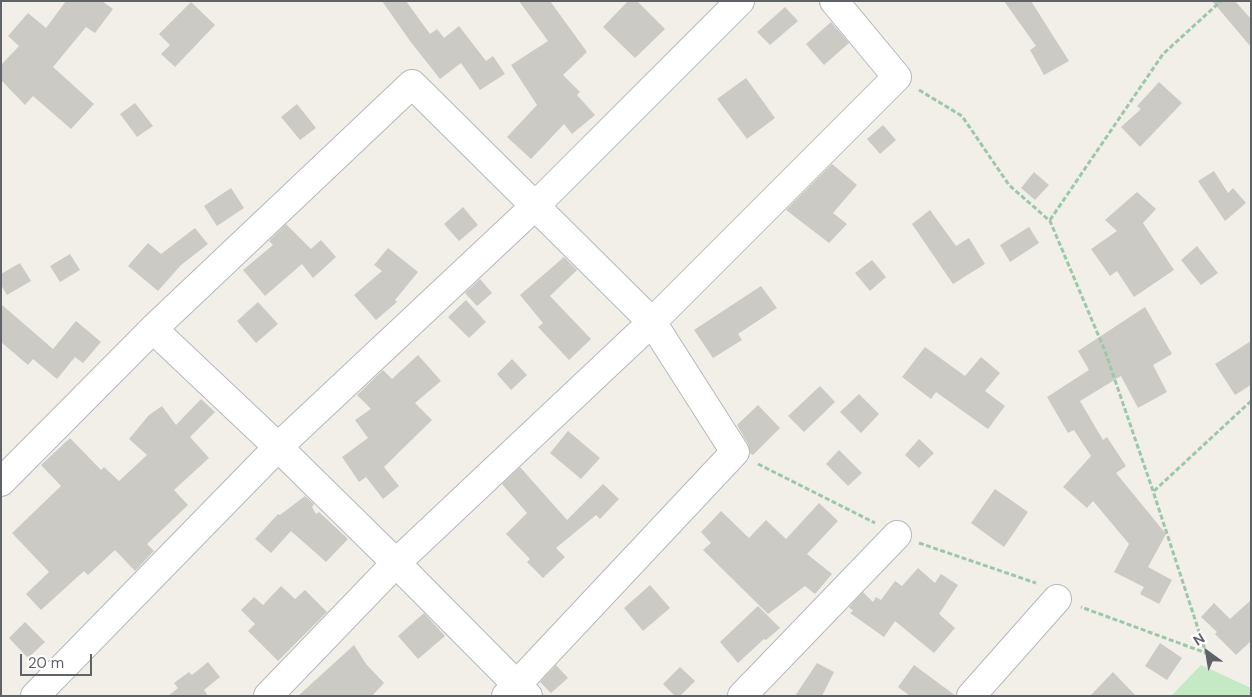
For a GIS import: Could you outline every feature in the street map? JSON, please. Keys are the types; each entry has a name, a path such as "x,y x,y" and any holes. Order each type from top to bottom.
{"street":[{"path":"35,696 278,448 535,206 740,1"},
{"path":"268,696 396,562 652,322 897,78 834,1"},
{"path":"1,482 153,329 412,84 652,322 736,452 516,692 396,562 153,329"},
{"path":"742,696 897,535"},
{"path":"971,696 1057,599"}],"path":[{"path":"1050,221 1163,54 1221,1"},
{"path":"736,452 897,535 1034,582 1057,599 1206,653 1154,491 1104,351 1050,221 1009,185 962,116 897,78"},
{"path":"1154,491 1251,401"}],"green space":[{"path":"1201,665 1251,688 1251,696 1171,696"}],"building":[{"path":"66,1 102,1 113,9 95,33 86,27 53,67 94,104 71,129 33,96 25,105 1,80 1,65 19,46 8,36 28,13 46,28"},
{"path":"382,1 406,1 430,34 437,29 444,38 459,26 486,61 493,56 505,74 480,90 461,63 440,79"},
{"path":"519,1 550,1 587,52 563,75 580,92 577,95 595,115 572,134 564,124 531,159 507,137 537,105 511,65 548,41"},
{"path":"628,1 637,1 665,29 635,58 603,27"},
{"path":"1004,1 1031,1 1069,61 1044,75 1030,50 1036,46"},
{"path":"1212,1 1235,1 1251,19 1251,47"},
{"path":"191,2 215,25 175,67 161,54 170,45 159,34"},
{"path":"785,7 798,21 770,45 757,32"},
{"path":"831,22 849,43 824,65 806,44"},
{"path":"746,78 775,118 747,139 717,99"},
{"path":"1159,82 1182,103 1140,147 1121,127 1141,109 1137,106"},
{"path":"135,103 153,126 137,137 120,114"},
{"path":"297,104 316,128 300,140 281,117"},
{"path":"883,125 896,140 880,154 867,139"},
{"path":"832,164 857,185 833,213 847,224 829,243 786,210"},
{"path":"1214,171 1228,193 1233,188 1246,203 1225,221 1198,181"},
{"path":"1034,172 1049,185 1035,200 1021,188"},
{"path":"231,188 244,208 217,226 204,206"},
{"path":"1137,192 1156,209 1143,223 1174,270 1134,297 1117,271 1110,276 1091,249 1117,231 1105,220"},
{"path":"463,207 478,225 459,241 444,224"},
{"path":"930,210 956,246 969,238 985,264 953,284 912,224"},
{"path":"286,224 311,249 321,240 336,257 313,278 302,264 265,296 243,270 273,245 269,241"},
{"path":"1029,227 1039,243 1010,262 1000,245"},
{"path":"195,228 208,244 181,265 158,291 128,266 148,243 161,254"},
{"path":"1197,246 1218,273 1201,285 1181,260"},
{"path":"388,248 418,272 395,300 397,302 376,320 354,295 382,271 374,265"},
{"path":"70,254 80,270 60,282 50,266"},
{"path":"564,257 577,270 550,296 591,339 569,360 538,327 543,323 520,295"},
{"path":"872,260 886,277 870,291 855,273"},
{"path":"20,263 31,281 7,295 1,285 1,274"},
{"path":"480,279 492,293 477,306 465,293"},
{"path":"761,286 777,308 738,334 742,340 713,358 694,330"},
{"path":"466,300 486,322 469,338 448,317"},
{"path":"258,302 278,324 256,343 237,321"},
{"path":"1,304 53,349 76,321 101,342 83,363 75,357 57,379 33,359 28,365 1,342"},
{"path":"1145,307 1172,354 1153,365 1167,392 1138,408 1121,376 1080,401 1103,440 1107,437 1126,466 1116,473 1166,534 1148,567 1172,580 1159,604 1140,594 1144,587 1114,572 1129,544 1093,501 1087,508 1063,487 1091,456 1074,430 1068,433 1047,397 1089,370 1078,351"},
{"path":"1251,341 1251,385 1235,395 1215,364"},
{"path":"925,347 965,376 981,357 1000,373 985,391 1005,406 988,429 936,392 931,399 902,377"},
{"path":"418,355 441,381 415,403 432,420 384,467 399,486 383,499 366,477 359,482 342,457 368,438 355,420 371,409 357,395 383,370 392,379"},
{"path":"512,359 527,375 511,390 497,374"},
{"path":"820,386 835,402 804,432 788,416"},
{"path":"859,394 879,414 861,433 840,412"},
{"path":"201,399 215,412 190,437 209,458 174,490 188,505 147,544 154,551 135,571 115,550 88,575 84,571 41,610 26,594 49,572 12,533 61,486 41,465 70,438 101,470 104,467 119,481 147,455 129,439 149,415 162,406 176,425"},
{"path":"758,405 780,428 753,455 750,453 748,444 737,425"},
{"path":"568,431 600,458 581,479 550,453"},
{"path":"919,439 934,453 919,468 905,455"},
{"path":"839,450 862,473 848,486 826,464"},
{"path":"520,467 567,520 603,484 619,499 600,519 596,515 556,548 565,557 543,578 527,562 530,559 506,534 527,513 502,484"},
{"path":"995,489 1028,512 1004,547 971,523"},
{"path":"305,496 314,504 312,507 316,514 319,512 348,539 326,562 291,531 271,553 255,539 278,514 280,515"},
{"path":"819,503 838,521 807,554 832,574 815,594 805,586 768,614 703,550 711,543 701,532 721,511 749,538 766,520 786,539"},
{"path":"918,568 935,583 941,574 958,585 939,614 955,628 934,653 895,621 884,637 850,613 853,611 849,607 863,592 873,602 876,597 881,600 895,581 902,586"},
{"path":"650,585 670,608 643,631 624,608"},
{"path":"281,586 295,599 305,590 327,612 278,661 248,631 255,624 241,610 254,597 263,605"},
{"path":"1251,600 1251,641 1236,655 1215,634 1217,632 1201,617 1214,603 1230,619"},
{"path":"758,606 780,628 766,640 764,639 738,663 720,642"},
{"path":"424,613 445,636 418,659 398,636"},
{"path":"25,622 45,642 28,658 9,638"},
{"path":"1160,643 1182,658 1167,680 1145,666"},
{"path":"354,645 366,664 384,683 372,696 298,696"},
{"path":"208,662 220,677 204,690 208,696 168,696 178,688 174,683 189,672 192,675"},
{"path":"817,663 834,672 822,696 795,696"},
{"path":"556,665 568,678 551,693 540,682"},
{"path":"914,665 956,696 910,696 898,687"},
{"path":"680,667 695,681 680,696 675,696 663,684"},
{"path":"1113,672 1136,696 1090,696"}]}
